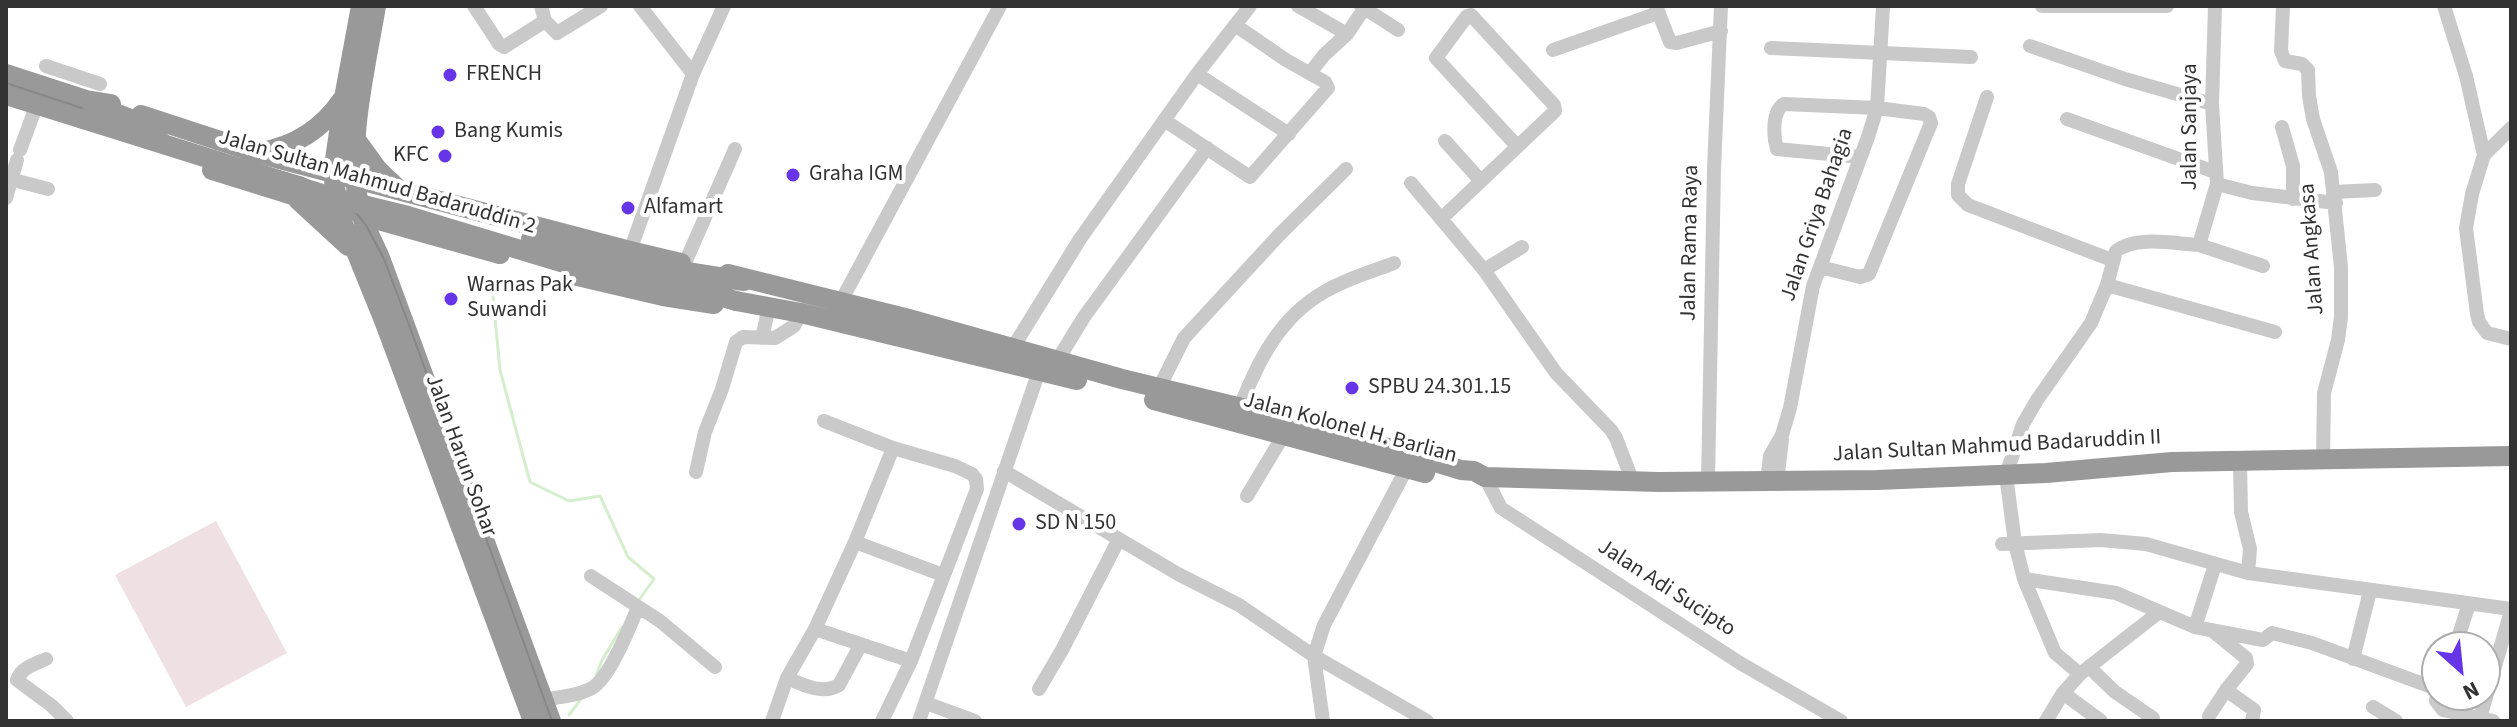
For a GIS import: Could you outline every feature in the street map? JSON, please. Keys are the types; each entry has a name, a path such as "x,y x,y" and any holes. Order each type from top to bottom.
{"highway":[{"path":"349,208 333,173 361,6"},
{"path":"349,208 359,106 376,6"},
{"path":"6,74 257,153 746,281"},
{"name":"Jalan Sultan Mahmud Badaruddin 2","path":"6,95 37,104 85,100 335,198 408,216 587,270 716,295 737,302"},
{"path":"257,153 306,137 325,122 344,98"},
{"path":"85,100 88,128 103,135 293,196 349,208 615,286 716,304 737,302"},
{"name":"Jalan Sultan Mahmud Badaruddin 2","path":"85,100 153,128 391,202 582,253 746,281"},
{"path":"357,141 378,170 399,189"},
{"path":"293,196 303,191 306,185 303,165"},
{"path":"293,196 357,254"},
{"path":"414,229 420,207 428,198"},
{"name":"Jalan Harun Sohar","path":"349,208 342,223 512,642 551,721"},
{"name":"Jalan Harun Sohar","path":"349,208 380,258 512,642 533,721"},
{"path":"380,258 382,245 388,237 414,229"},
{"name":"Jalan Kolonel H. Barlian","path":"746,281 905,318 1012,349 1048,366 1283,436 1367,449"},
{"name":"Jalan Kolonel H. Barlian","path":"737,302 1159,388 1240,407 1410,460 1458,483 1471,484 1485,477"},
{"name":"Jalan Sultan Mahmud Badaruddin II","path":"1485,477 1633,482 1772,481 2006,475 2172,462 2511,456"}],"street":[{"path":"474,6 504,47 543,13 557,33 601,6"},
{"path":"640,6 693,74"},
{"path":"630,251 693,74 724,6"},
{"path":"840,303 1000,6"},
{"path":"1012,349 1080,239 1197,74 1250,6"},
{"path":"1298,6 1347,34"},
{"name":"Jalan Rama Raya","path":"1708,481 1714,169 1721,6"},
{"name":"Jalan Griya Bahagia","path":"1772,481 1770,456 1782,435 1790,408 1813,286 1877,108 1883,6"},
{"path":"2042,6 2167,6"},
{"name":"Jalan Sanjaya","path":"2199,245 2216,178 2212,104 2215,6"},
{"name":"Jalan Angkasa","path":"2283,6 2283,58 2302,64 2308,70 2313,119 2331,172 2335,198 2341,267 2341,317 2324,393 2323,460"},
{"path":"2444,6 2466,76 2484,155"},
{"path":"1310,73 1347,34 1364,7 1398,30"},
{"path":"1553,50 1657,9 1670,42 1677,43 1721,31"},
{"path":"1441,219 1555,111 1554,105 1471,15 1467,16 1436,58 1517,146"},
{"path":"1164,120 1250,177 1328,88 1325,82 1235,25"},
{"path":"2030,46 2125,79 2212,104"},
{"path":"1771,48 1971,57"},
{"path":"46,66 85,100"},
{"path":"1197,74 1289,134"},
{"path":"1987,97 1958,195 1968,205 2112,260"},
{"path":"6,198 9,179 37,104"},
{"path":"1820,267 1860,277 1869,274 1931,123 1924,114 1877,108 1784,104 1776,111 1775,147 1780,150 1860,157"},
{"path":"2067,119 2252,193 2293,199 2335,198 2375,190"},
{"path":"2282,127 2293,166 2293,199"},
{"path":"2511,128 2484,155 2466,228 2479,322 2487,333 2511,339"},
{"path":"1445,141 1481,181"},
{"path":"919,721 1004,471 1048,366 1207,148"},
{"path":"685,263 735,149"},
{"path":"1159,388 1184,338 1280,234 1346,169"},
{"path":"9,179 48,189"},
{"path":"1411,183 1484,270 1548,363 1616,438 1633,482"},
{"path":"2153,718 2055,653 2009,544 2006,475 2023,424 2091,323 2107,285 2116,251 2128,244 2199,245 2263,266"},
{"path":"1484,270 1522,247"},
{"path":"1240,407 1262,358 1293,313 1323,292 1394,263"},
{"path":"2107,285 2275,332"},
{"path":"762,338 769,307"},
{"path":"696,472 705,432 736,342 743,337 775,338 791,329 801,313"},
{"path":"824,421 893,448 955,466 976,479 977,489 911,661 882,721"},
{"path":"1247,496 1283,436"},
{"path":"772,721 787,678 815,629 893,448"},
{"path":"1323,721 1314,656 1324,625 1410,460"},
{"path":"2240,461 2241,512 2250,549 2248,573"},
{"path":"1004,471 1239,605 1314,656 1427,721"},
{"name":"Jalan Adi Sucipto","path":"1485,477 1501,508 1740,663 1841,721"},
{"path":"1039,689 1119,539"},
{"path":"2009,544 2101,540 2146,544 2248,573 2511,610 2487,719 2442,715"},
{"path":"855,542 943,575"},
{"path":"2195,627 2215,565"},
{"path":"591,576 660,621 715,667"},
{"path":"2024,579 2116,593 2158,613 2214,632 2263,640 2272,633 2312,643 2421,686"},
{"path":"2353,659 2370,591"},
{"path":"2460,631 2469,604"},
{"path":"543,700 591,689 624,641 637,606"},
{"path":"2046,721 2063,693 2084,671 2158,613"},
{"path":"815,629 911,661"},
{"path":"2209,716 2247,662 2242,654 2214,632"},
{"path":"787,678 822,690 833,689 839,685 861,644"},
{"path":"46,659 25,669 17,680 68,721"},
{"path":"2226,690 2254,710 2252,721"},
{"path":"2063,693 2101,721"},
{"path":"926,703 975,721"},
{"path":"2373,707 2396,721"}],"shaded area":[{"path":"216,521 287,653 186,707 115,575"}],"waterway":[{"path":"493,297 500,370 530,482 569,501 600,496 628,557 654,579 639,600"},
{"path":"596,676 622,627"},
{"path":"569,715 581,699"}],"tram line":[{"path":"6,83 303,178 334,193 357,214 384,259 552,721"}],"place":[{"name":"FRENCH","path":"450,75"},
{"name":"Bang Kumis","path":"438,132"},
{"name":"KFC","path":"445,156"},
{"name":"Graha IGM","path":"793,175"},
{"name":"Alfamart","path":"628,208"},
{"name":"Warnas Pak Suwandi","path":"451,299"},
{"name":"SPBU 24.301.15","path":"1352,388"},
{"name":"SD N 150","path":"1019,524"}]}
